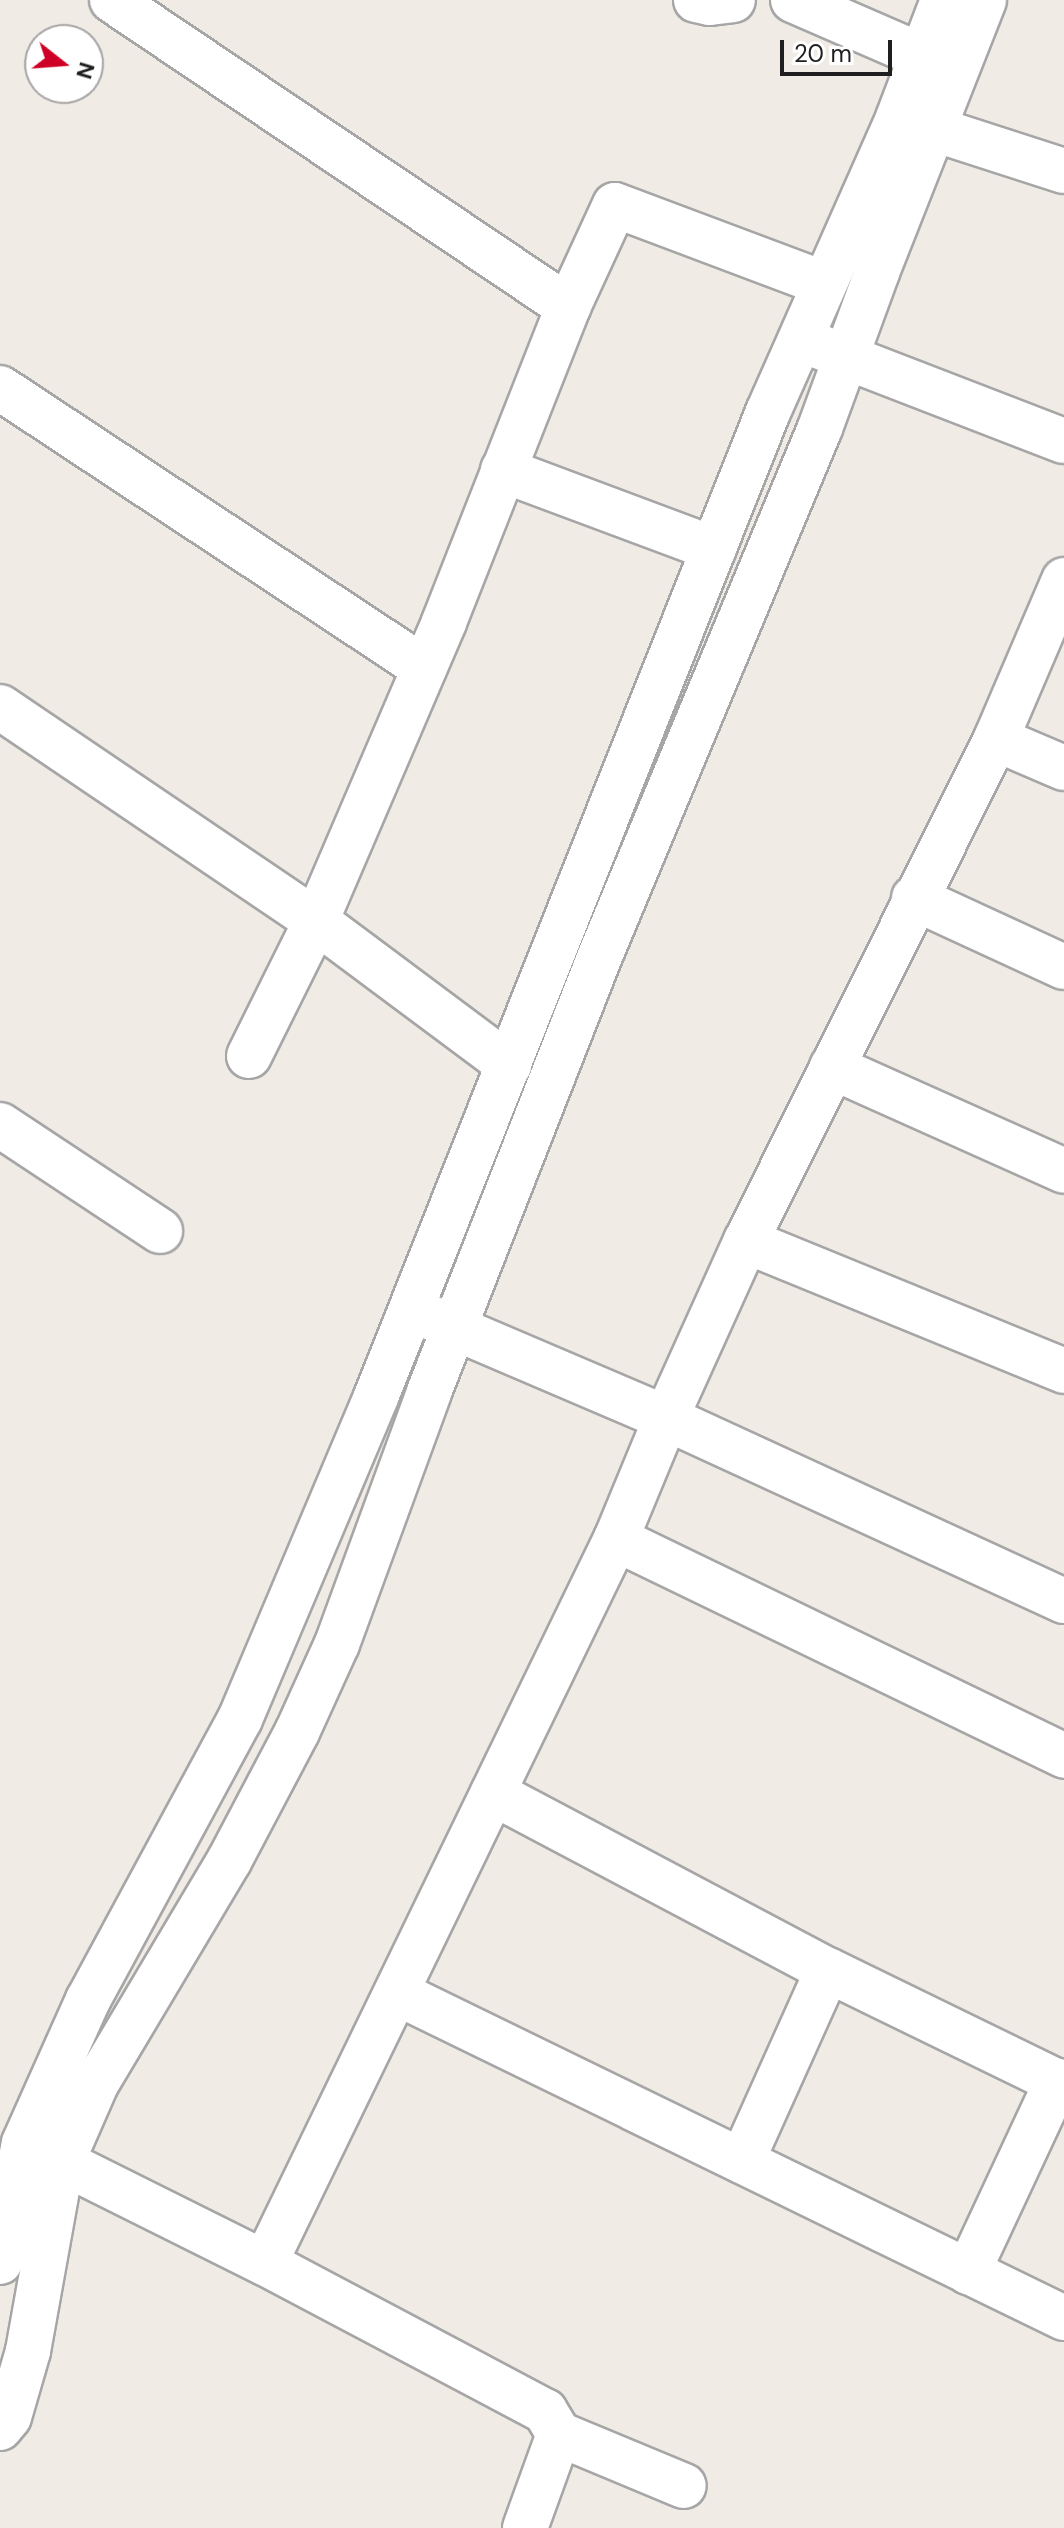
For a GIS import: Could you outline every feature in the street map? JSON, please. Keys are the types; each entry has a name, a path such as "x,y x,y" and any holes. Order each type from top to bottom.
{"street":[{"path":"112,0 568,307"},
{"path":"696,0 710,3 733,0"},
{"path":"793,0 924,57"},
{"path":"0,2428 9,2417 28,2351 28,2144 96,2084 229,1861 297,1732 337,1644 455,1327 602,951 846,357 916,124 924,57 943,0"},
{"path":"0,2262 28,2144 88,2000 240,1719 411,1310 768,412 803,340 823,283 984,0"},
{"path":"916,124 1064,171"},
{"path":"249,1056 316,921 424,668 568,307 615,205 823,283"},
{"path":"803,340 1064,441"},
{"path":"0,388 424,668"},
{"path":"503,470 714,549"},
{"path":"265,2263 616,1539 666,1418 746,1241 914,898 996,739 1064,580"},
{"path":"0,707 316,921 509,1065"},
{"path":"996,739 1064,768"},
{"path":"914,898 1064,967"},
{"path":"832,1067 1064,1171"},
{"path":"0,1125 160,1231"},
{"path":"746,1241 1064,1371"},
{"path":"411,1310 666,1418 1064,1601"},
{"path":"616,1539 1064,1756"},
{"path":"493,1793 828,1970 1060,2083 968,2272"},
{"path":"742,2161 828,1970"},
{"path":"397,1993 1064,2318"},
{"path":"28,2144 265,2263 545,2411 559,2434 684,2486"},
{"path":"525,2528 559,2434"}]}
